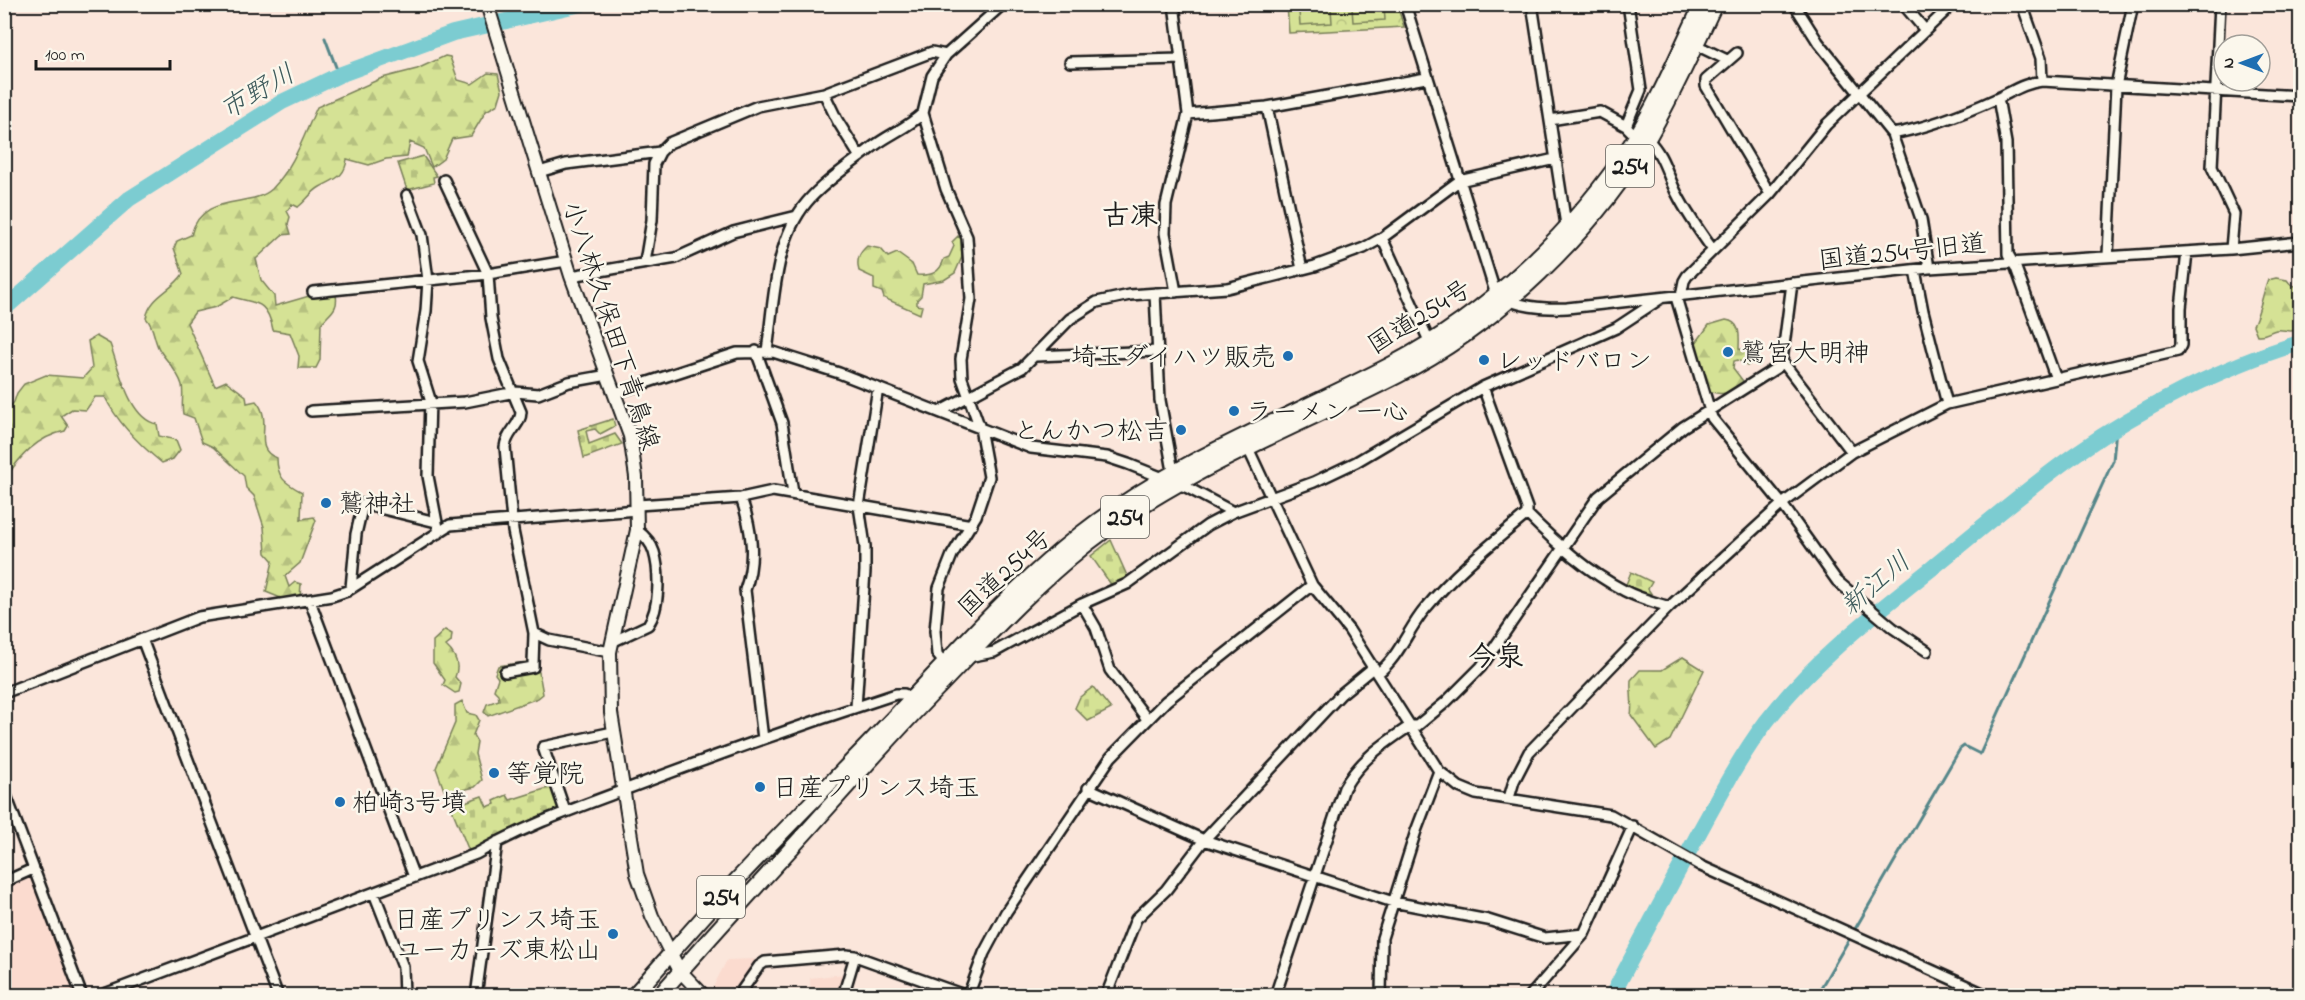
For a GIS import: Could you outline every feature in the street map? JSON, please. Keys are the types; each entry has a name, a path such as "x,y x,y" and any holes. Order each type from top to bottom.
{"highway":[{"name":"254","path":"1509,302 1558,254 1614,189 1636,134 1702,4"},
{"name":"254","path":"1496,296 1566,225 1604,182 1696,45 1714,4"},
{"name":"国道254号","path":"633,996 751,865 1039,567 1083,532 1229,441 1355,383 1430,343 1496,296"},
{"name":"国道254号","path":"659,996 850,781 1011,611 1070,558 1118,522 1170,478 1246,446 1400,375 1470,331 1509,302"}],"main road":[{"name":"小八林久保田下青鳥線","path":"487,4 566,261 630,436 638,508 637,530 611,647 609,695 613,732 637,874 652,915 671,954 681,971 704,996"}],"street":[{"path":"945,664 937,654 935,631 939,588 948,562 972,525 989,477 980,428 962,378 961,359 970,299 967,237 946,189 923,113 932,76 946,55 1003,4"},
{"path":"1174,4 1188,114 1166,205 1165,233 1176,292"},
{"path":"1405,4 1426,78 1496,296"},
{"path":"1532,4 1566,225"},
{"path":"1628,4 1641,90 1636,134"},
{"path":"1794,4 1818,42 1860,91 1892,134 1921,219 1929,268"},
{"path":"1903,4 1925,30"},
{"path":"1927,651 1893,628 1837,581 1782,504 1709,412 1679,296 1684,281 1770,194 1826,125 1953,4"},
{"path":"2022,4 2041,58 2042,81"},
{"path":"2108,255 2116,86 2133,4"},
{"path":"2218,33 2220,4"},
{"path":"1696,45 1727,60"},
{"path":"645,262 651,220 654,164 660,152 669,143 758,106 824,93 932,52 946,55"},
{"path":"1737,52 1706,80 1706,86 1770,194"},
{"path":"1070,62 1180,59"},
{"path":"1188,114 1267,107 1426,78"},
{"path":"1892,134 1918,129 1998,98 2030,82 2212,91"},
{"path":"824,93 860,157"},
{"path":"2215,93 2212,167 2234,214 2231,249"},
{"path":"2249,93 2301,96"},
{"path":"1998,98 2006,143 2008,254 2056,379"},
{"path":"1267,107 1302,269"},
{"path":"1550,120 1599,112 1636,134 1662,157 1676,193 1713,250"},
{"path":"767,351 781,260 797,216 814,194 860,157 898,130 913,123 923,113"},
{"path":"539,172 566,164 660,152"},
{"path":"939,412 1022,368 1084,308 1110,298 1227,288 1347,255 1382,238 1459,181 1555,159"},
{"path":"444,180 488,274 491,318 499,358 515,392 522,417 506,441 505,447 512,520 534,633 533,667 505,672"},
{"path":"406,195 422,235 428,280 426,311 418,361 430,405 428,476 440,533"},
{"path":"571,276 689,254 715,238 797,216"},
{"path":"1382,238 1430,343"},
{"name":"国道254号旧道","path":"1496,296 1509,302 1551,309 1660,299 1929,268 2231,249 2301,242"},
{"path":"1509,798 1514,781 1530,752 1668,607 1782,504 1852,452 1947,405 2178,351 2181,345 2181,308 2187,252"},
{"path":"313,292 488,274 566,261"},
{"path":"1915,270 1947,405"},
{"path":"1275,996 1344,788 1354,771 1372,752 1410,726 1417,726 1446,702 1481,667 1592,504 1607,488 1672,435 1768,375 1782,361 1792,283"},
{"path":"1155,293 1160,400 1170,478"},
{"path":"968,657 994,652 1082,604 1139,578 1208,525 1233,512 1270,500 1356,462 1483,387 1591,341 1616,328 1660,299"},
{"path":"756,351 782,423 793,493"},
{"path":"615,393 720,358 756,351 789,355 1037,449 1107,457 1170,478 1233,512"},
{"path":"1036,356 1158,351"},
{"path":"1782,361 1852,452"},
{"path":"311,411 430,405 485,399 515,392 538,394 569,382 608,375"},
{"path":"1483,387 1527,508 1527,514 1562,549 1624,591 1668,607"},
{"path":"856,707 865,571 865,546 859,506 878,388"},
{"path":"1246,446 1312,585 1338,615 1376,670 1439,771 1459,787 1476,794 1611,815 1697,864 1989,996"},
{"path":"4,693 212,614 310,602 332,596 351,588 450,525 741,498 773,491 972,525"},
{"path":"741,498 750,523 752,570 745,590 763,739"},
{"path":"351,588 356,534 363,504 436,522"},
{"path":"1106,996 1136,919 1166,890 1204,840 1341,694 1395,654 1426,608 1482,552 1527,514"},
{"path":"534,633 549,640 611,647 648,625 654,608 656,585 654,552 649,541 637,530"},
{"path":"738,996 759,966 765,962 855,956 967,996 984,953 1006,912 1111,757 1147,719 1202,670 1312,585"},
{"path":"310,602 414,877"},
{"path":"1082,604 1096,628 1110,670 1147,719"},
{"path":"142,639 278,996"},
{"path":"99,996 476,854 496,842 623,790 896,694 904,694 911,699"},
{"path":"565,812 543,747 613,732"},
{"path":"1381,996 1382,938 1433,781 1439,771"},
{"path":"1088,788 1204,840 1393,902 1488,920 1545,938 1584,934"},
{"path":"4,790 82,996"},
{"path":"1530,996 1584,934 1633,826"},
{"path":"476,996 496,842"},
{"path":"4,882 33,869"},
{"path":"374,893 403,967 404,996"},
{"path":"843,996 855,956"}],"shaded area":[{"path":"31,875 77,995 5,995 4,887"},
{"path":"754,959 756,963 734,995 720,995 713,987 727,960"},
{"path":"844,974 838,995 811,995 810,978"}],"green space":[{"path":"1287,5 1397,5 1404,27 1289,33"},
{"path":"1384,5 1385,20 1353,22 1352,8"},
{"path":"1331,9 1332,23 1300,25 1299,11"},
{"path":"445,56 450,57 458,80 472,84 488,73 498,74 502,91 498,104 486,111 471,136 452,139 443,159 432,167 424,148 410,142 407,157 386,159 369,165 347,159 344,170 338,177 317,189 298,207 292,204 287,211 290,217 288,224 291,234 282,235 256,259 261,280 274,296 275,306 316,294 336,295 335,308 321,324 320,360 316,368 298,368 299,356 290,333 273,330 264,308 254,302 233,297 216,307 195,312 187,323 215,386 226,381 246,396 247,403 256,401 264,418 265,448 269,454 277,458 283,479 302,492 301,519 314,517 316,520 300,563 285,576 289,587 295,582 301,584 300,597 283,599 266,592 273,561 266,553 264,527 254,496 246,488 244,476 213,447 202,442 194,418 183,414 183,388 180,380 159,349 146,318 152,304 183,274 174,248 177,241 191,235 197,221 205,212 216,206 263,195 272,189 292,161 317,107 382,78 417,69"},
{"path":"423,156 437,176 433,177 434,183 407,190 398,163"},
{"path":"958,236 963,241 962,257 955,273 944,280 923,284 921,296 917,300 917,305 922,306 920,314 884,298 882,292 874,289 874,278 859,271 859,257 867,246 881,249 888,257 897,253 912,264 917,275 931,274 937,270 944,259 949,257 954,246 952,242"},
{"path":"2276,278 2287,280 2291,285 2300,287 2300,329 2279,330 2257,335 2253,325 2268,280"},
{"path":"1726,320 1731,321 1737,327 1739,349 1753,351 1755,360 1747,366 1738,360 1734,361 1733,368 1743,381 1737,389 1727,393 1716,393 1706,389 1693,347 1709,325"},
{"path":"96,336 110,344 126,391 139,413 147,420 157,424 159,436 176,440 180,450 173,459 162,463 130,433 105,397 95,397 86,410 72,409 61,416 68,426 65,431 46,438 30,449 5,479 5,413 14,402 17,393 24,384 46,375 83,378 92,368 88,341"},
{"path":"613,419 615,426 600,434 595,429 586,431 589,444 615,434 622,444 584,458 578,430"},
{"path":"1111,540 1128,578 1112,586 1091,556"},
{"path":"1631,572 1652,582 1648,589 1654,598 1625,587"},
{"path":"445,630 452,634 451,642 446,646 456,660 455,677 461,684 459,692 455,693 443,685 445,680 433,663 433,641"},
{"path":"1683,657 1704,670 1670,740 1656,749 1631,715 1631,680 1640,670 1662,670"},
{"path":"526,662 528,673 535,670 539,672 543,694 538,698 488,716 484,712 487,704 499,700 494,690 498,678 495,674 498,666"},
{"path":"1093,687 1111,709 1088,721 1075,708 1080,697"},
{"path":"462,701 467,713 476,715 479,720 473,735 477,742 475,754 482,780 475,787 449,793 444,790 436,768 455,723 455,705"},
{"path":"554,786 560,810 469,851 451,807 482,796 487,807 507,795 510,800"}],"waterway":[{"name":"市野川","path":"4,309 129,199 282,102 339,75 453,33 581,4"},
{"path":"325,38 339,75"},
{"name":"新江川","path":"1612,996 1695,840 1747,750 1784,700 1823,660 1865,622 2021,495 2101,437 2156,404 2214,375 2300,343"},
{"path":"1816,996 1960,749 1964,746 1980,754 2113,461 2116,428"}],"place":[{"name":"鷲宮大明神","path":"1728,352"},
{"name":"埼玉ダイハツ販売","path":"1288,356"},
{"name":"レッドバロン","path":"1484,360"},
{"name":"ラーメン 一心","path":"1234,411"},
{"name":"とんかつ松吉","path":"1181,430"},
{"name":"鷲神社","path":"326,503"},
{"name":"等覚院","path":"494,773"},
{"name":"日産プリンス埼玉","path":"760,787"},
{"name":"柏崎3号墳","path":"340,802"},
{"name":"日産プリンス埼玉 ユーカーズ東松山","path":"613,934"}],"district":[{"name":"古凍","path":"1130,214"},
{"name":"今泉","path":"1496,655"}]}
